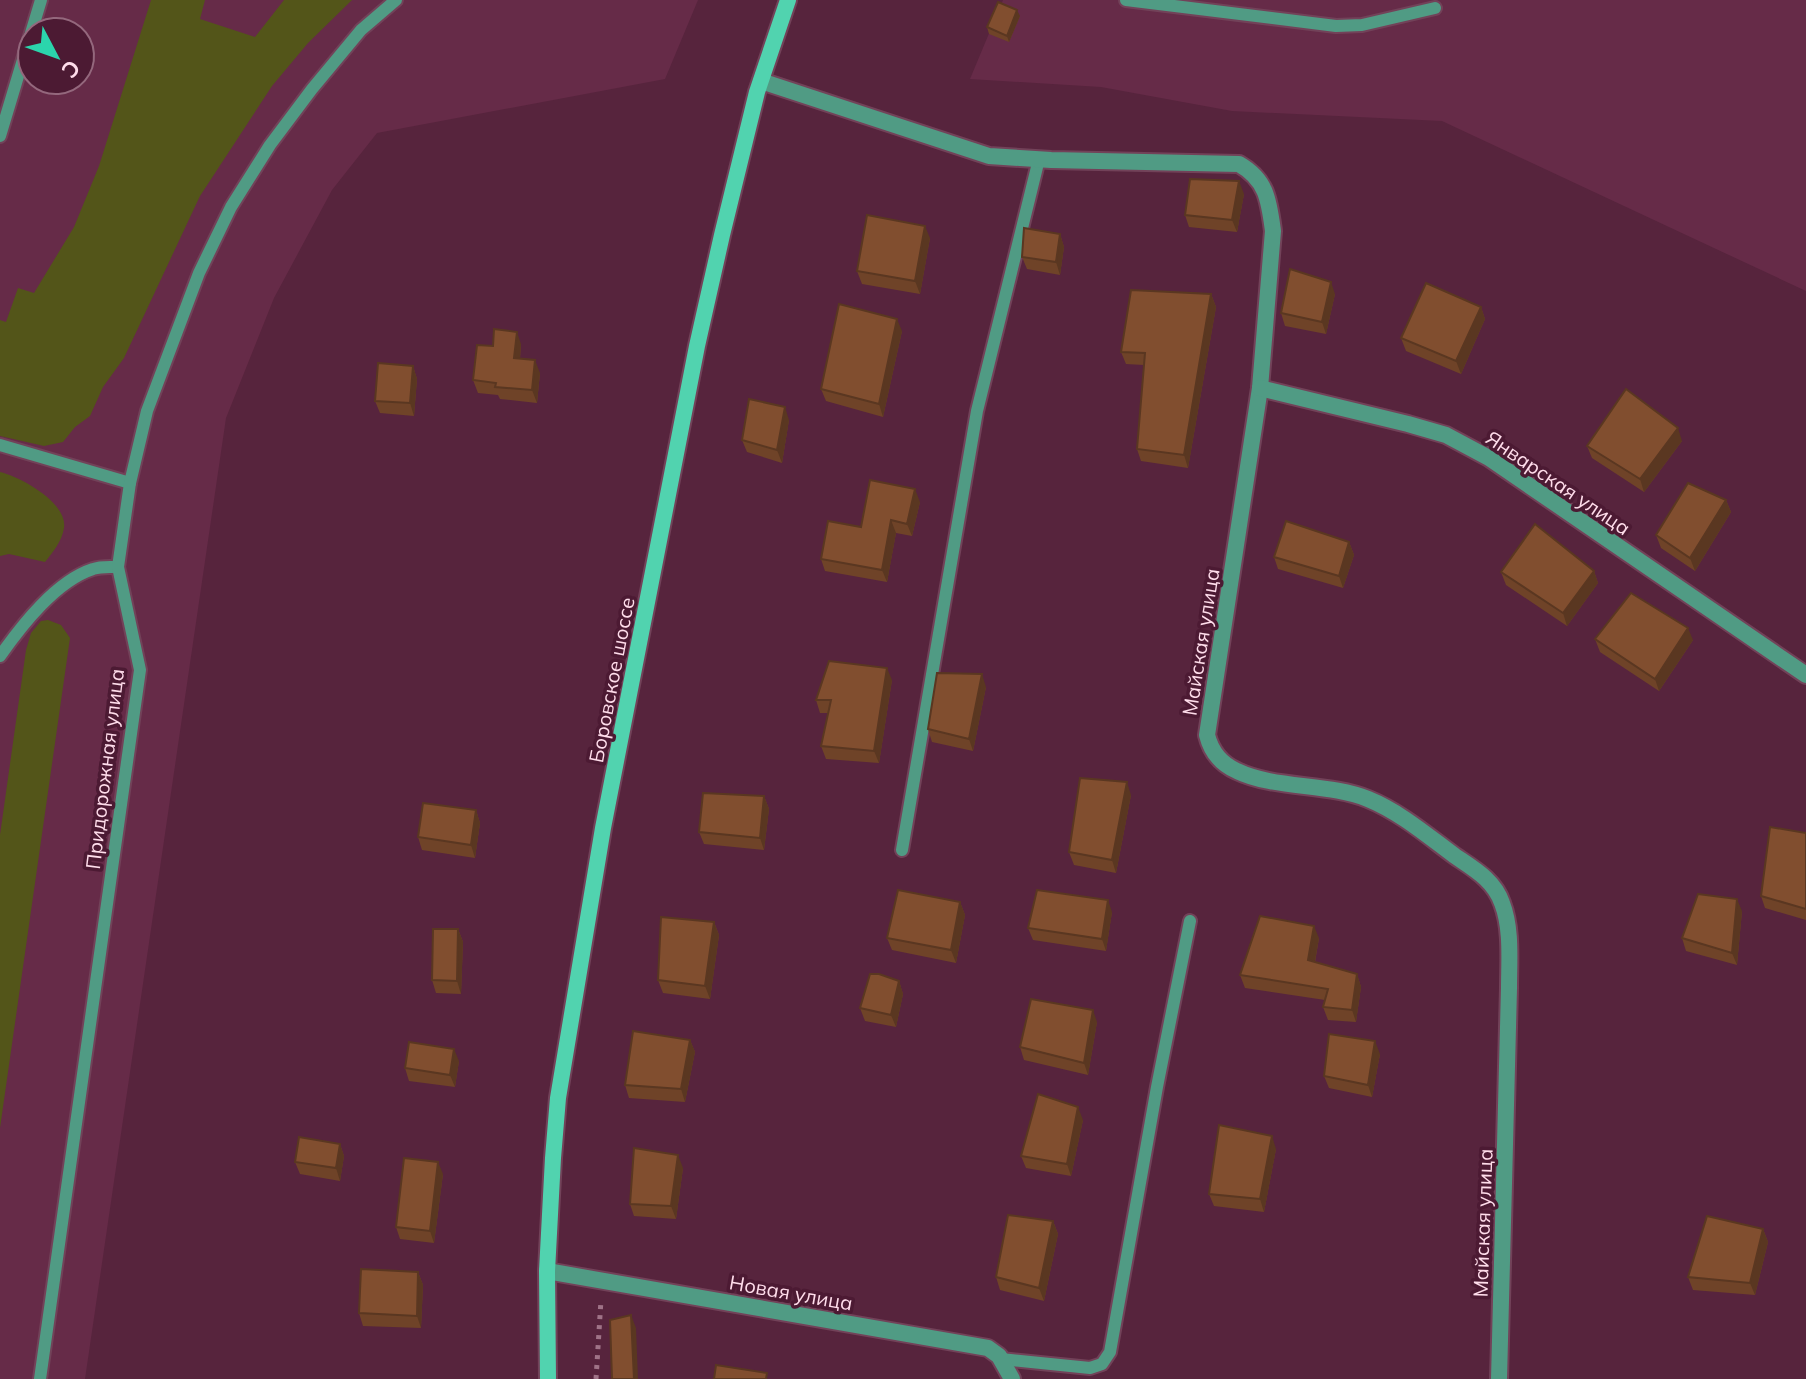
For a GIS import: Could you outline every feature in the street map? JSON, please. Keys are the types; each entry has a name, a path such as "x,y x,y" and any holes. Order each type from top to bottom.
{"main road":[{"name":"Боровское шоссе","path":"548,1379 547,1271 558,1098 603,828 697,346 742,146 788,0"}],"street":[{"path":"761,81 989,156 1039,159"},
{"name":"Майская улица","path":"1039,159 1239,164 1254,173 1264,188 1273,231 1260,388 1207,735 1211,749 1235,771 1367,798 1396,813 1488,879 1502,901 1508,932 1509,988 1499,1379"},
{"name":"Январская улица","path":"1260,388 1446,435 1489,458 1806,675"},
{"name":"Новая улица","path":"547,1271 988,1348 1001,1359"},
{"path":"1001,1359 1012,1379"}],"lane":[{"path":"0,136 41,0"},
{"name":"Придорожная улица","path":"40,1379 140,670 118,567 130,483 147,411 199,273 231,207 270,145 312,89 361,30 396,0"},
{"path":"1126,0 1336,26 1362,25 1435,8"},
{"path":"902,850 977,411 1039,159"},
{"path":"0,445 130,483"},
{"path":"0,656 23,624 69,580 95,568 118,567"},
{"path":"1001,1359 1090,1368 1102,1364 1110,1352 1190,921"}],"path":[{"path":"596,1379 602,1280"}],"shaded area":[{"path":"0,0 698,0 665,79 377,133 332,190 274,298 226,418 85,1379 0,1379"},
{"path":"151,0 205,0 200,19 255,37 284,0 352,0 308,43 272,86 200,196 124,358 103,387 90,416 75,427 63,442 44,446 0,436 0,320 6,322 18,288 34,293 74,227 99,166"},
{"path":"1003,0 1806,0 1806,291 1442,121 1232,111 1101,87 970,79"},
{"path":"0,472 41,492 59,509 64,528 45,562 9,554 0,556"},
{"path":"41,621 61,625 70,638 0,1128 0,835 26,650 31,633"}],"building":[{"path":"998,2 1017,10 1007,36 987,27"},
{"path":"1190,179 1239,181 1232,220 1185,215"},
{"path":"867,215 925,226 915,281 857,271"},
{"path":"1024,228 1060,234 1056,262 1022,257"},
{"path":"1290,269 1331,282 1322,322 1281,313"},
{"path":"1426,283 1481,307 1456,361 1401,338"},
{"path":"1131,290 1211,294 1184,455 1137,449 1145,353 1121,352"},
{"path":"839,304 897,319 879,404 821,389"},
{"path":"494,329 517,332 514,358 535,360 532,390 495,387 496,383 473,380 477,345 493,346"},
{"path":"378,363 413,366 410,403 375,401"},
{"path":"1626,389 1678,428 1640,479 1587,446"},
{"path":"749,399 785,407 777,450 742,440"},
{"path":"870,480 915,489 907,524 891,520 882,570 821,559 828,521 861,527"},
{"path":"1688,483 1726,500 1690,558 1656,535"},
{"path":"1286,521 1349,542 1339,576 1274,557"},
{"path":"1535,524 1594,571 1563,613 1501,572"},
{"path":"1631,593 1688,628 1655,679 1595,639"},
{"path":"829,661 887,668 874,751 821,746 831,700 816,700"},
{"path":"937,673 982,674 969,739 928,729"},
{"path":"1080,778 1127,782 1112,860 1069,852"},
{"path":"703,793 764,796 760,838 699,832"},
{"path":"423,803 476,810 471,845 418,837"},
{"path":"1770,827 1806,833 1806,909 1761,896"},
{"path":"898,890 960,902 951,950 887,938"},
{"path":"1037,890 1108,900 1102,939 1028,928"},
{"path":"1698,894 1737,899 1732,953 1682,938"},
{"path":"1260,916 1314,926 1308,960 1357,974 1352,1010 1323,1007 1328,989 1240,975"},
{"path":"661,917 714,922 705,986 658,980"},
{"path":"433,929 458,929 457,981 432,980"},
{"path":"870,974 899,981 891,1015 860,1008"},
{"path":"1031,999 1093,1010 1084,1063 1020,1047"},
{"path":"633,1031 690,1040 681,1089 625,1085"},
{"path":"1329,1034 1375,1041 1368,1085 1324,1076"},
{"path":"409,1042 454,1049 450,1075 405,1068"},
{"path":"1038,1094 1078,1107 1067,1164 1021,1156"},
{"path":"1219,1125 1272,1136 1260,1199 1209,1194"},
{"path":"299,1137 340,1144 336,1168 295,1162"},
{"path":"634,1148 678,1155 671,1206 630,1204"},
{"path":"404,1158 438,1162 430,1231 396,1227"},
{"path":"1008,1215 1053,1221 1039,1288 996,1277"},
{"path":"1707,1216 1763,1229 1750,1283 1688,1277"},
{"path":"361,1269 418,1272 417,1316 359,1313"},
{"path":"631,1315 634,1379 612,1379 610,1320"},
{"path":"716,1365 767,1373 766,1379 714,1379"}]}
